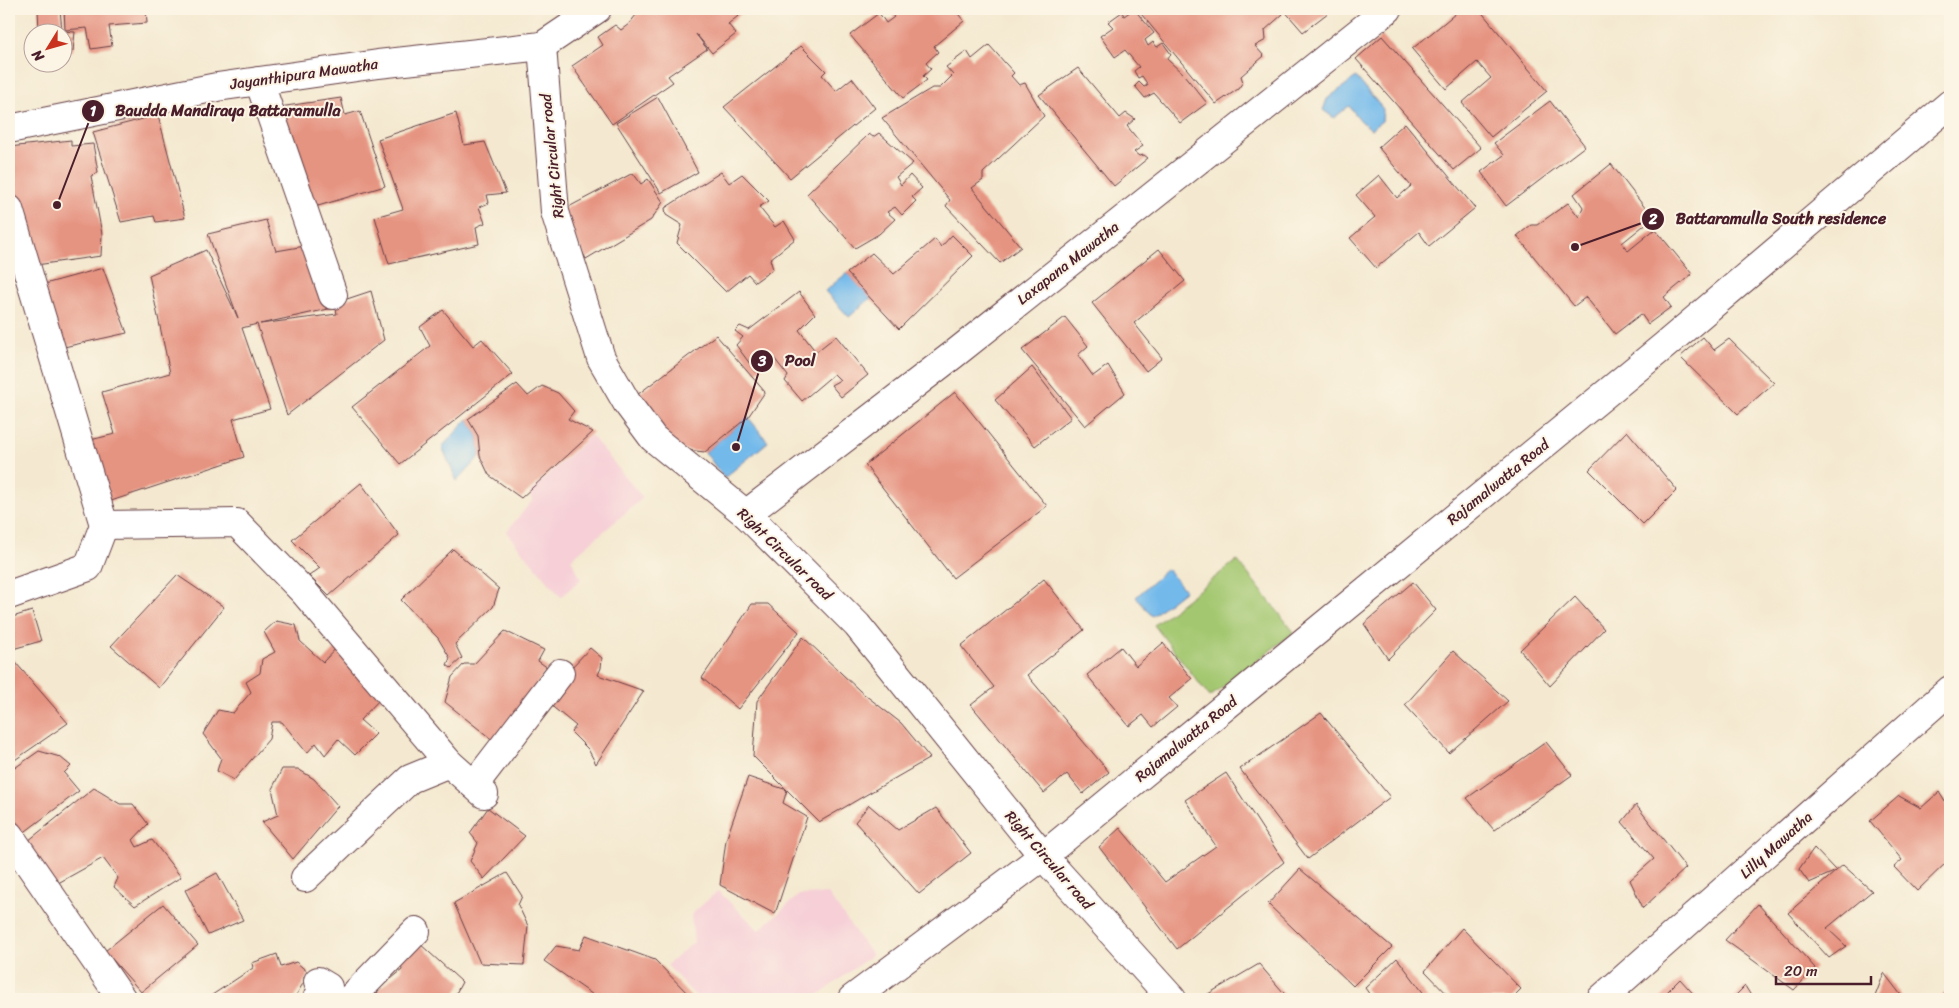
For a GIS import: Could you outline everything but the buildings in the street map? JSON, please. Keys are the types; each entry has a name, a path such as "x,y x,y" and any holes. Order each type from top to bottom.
{"street":[{"path":"542,46 597,9"},
{"name":"Laxapana Mawatha","path":"746,514 960,349 1388,9"},
{"name":"Jayanthipura Mawatha","path":"9,129 217,86 378,64 542,46"},
{"name":"Right Circular road","path":"542,46 555,212 601,358 627,403 653,438 746,514 857,625 1044,856 1172,999"},
{"path":"259,81 333,295"},
{"name":"Rajamalwatta Road","path":"852,999 1044,856 1664,346 1950,104"},
{"path":"9,209 104,525 88,567 9,595"},
{"path":"104,525 237,523 304,592 449,763 479,789 560,673"},
{"name":"Lilly Mawatha","path":"1601,999 1950,690"},
{"path":"305,878 410,779 449,763"},
{"path":"9,835 122,999"},
{"path":"350,999 416,932"}],"shaded area":[{"path":"591,435 643,498 571,559 581,579 561,597 506,532 532,501 530,492"},
{"path":"718,891 759,930 799,895 828,894 872,955 813,999 698,999 667,965 694,942 691,915"}],"green space":[{"path":"1237,560 1294,632 1210,697 1154,625"}],"water":[{"path":"1356,77 1383,109 1382,121 1371,129 1361,121 1349,106 1334,118 1323,110 1327,99"},
{"path":"847,273 871,298 849,317 825,291"},
{"path":"748,417 768,442 724,478 705,452"},
{"path":"468,419 478,436 480,456 457,481 442,447"},
{"path":"1167,569 1185,590 1152,616 1136,597"}],"place":[{"name":"Baudda Mandiraya Battaramulla","path":"57,205"},
{"name":"Battaramulla South residence","path":"1575,247"},
{"name":"Pool","path":"736,447"}]}
